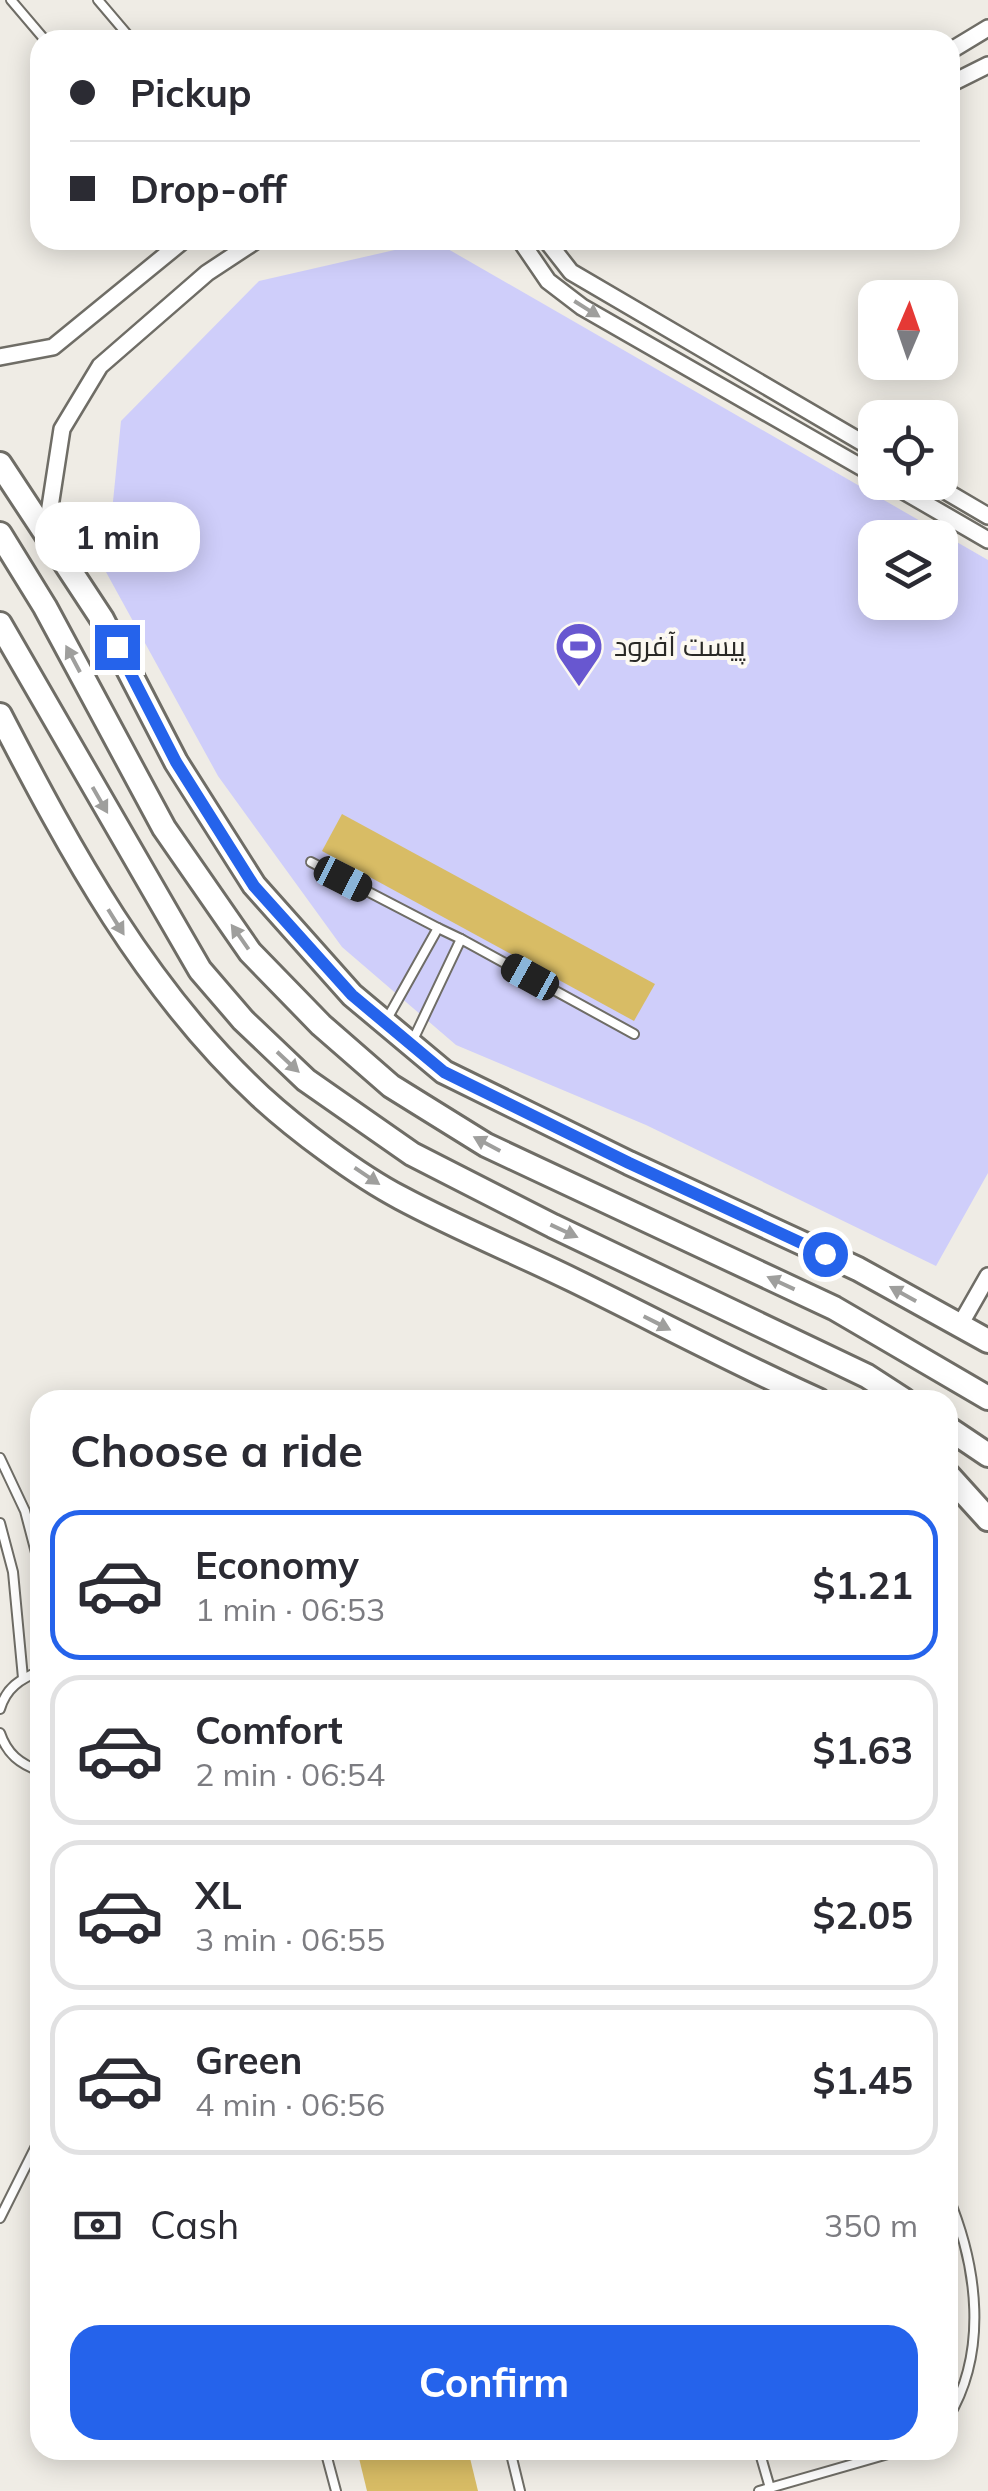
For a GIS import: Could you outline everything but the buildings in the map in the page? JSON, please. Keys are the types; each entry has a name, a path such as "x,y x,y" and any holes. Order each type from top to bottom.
{"main road":[{"path":"0,464 102,619 176,762 254,886 352,995 444,1072 858,1269 988,1341"},
{"path":"0,534 45,607 164,828 250,952 321,1025 391,1086 486,1144 834,1308 988,1398"},
{"path":"0,624 200,970 243,1020 306,1080 412,1154 889,1390"},
{"path":"0,715 44,801 135,952 194,1025 261,1096 398,1197 796,1390"},
{"path":"958,1435 988,1455"},
{"path":"958,1486 988,1519"}],"street":[{"path":"960,45 988,28"},
{"path":"960,79 988,65"},
{"path":"0,357 53,347 172,250"},
{"path":"46,533 62,429 100,366 207,273 242,250"},
{"path":"527,250 548,281 582,307 858,465"},
{"path":"554,250 571,272 858,440"},
{"path":"958,498 988,516"},
{"path":"919,500 988,540"},
{"path":"960,1325 988,1276"}],"lane":[{"path":"10,0 36,30"},
{"path":"98,0 124,30"},
{"path":"311,862 634,1034"},
{"path":"385,1023 438,928"},
{"path":"411,1044 461,939"},
{"path":"0,1458 30,1530"},
{"path":"0,1524 13,1572 23,1678"},
{"path":"0,1709 10,1689 30,1676"},
{"path":"0,1736 10,1753 30,1767"},
{"path":"0,2218 30,2158"},
{"path":"958,2225 981,2293 985,2328 973,2380 958,2403"},
{"path":"328,2460 336,2491"},
{"path":"512,2460 520,2491"},
{"path":"762,2460 770,2488"},
{"path":"759,2491 867,2460"}],"shaded area":[{"name":"پیست آفرود","path":"395,250 450,250 858,485 858,500 884,500 919,520 858,520 858,620 958,620 958,543 988,560 988,1173 936,1266 646,1125 456,1045 342,947 218,776 106,572 121,421 259,281"}],"place":[{"name":"پیست آفرود","path":"579,688"}],"route":[{"path":"117,647 176,762 254,886 352,995 444,1072 825,1254"}]}
